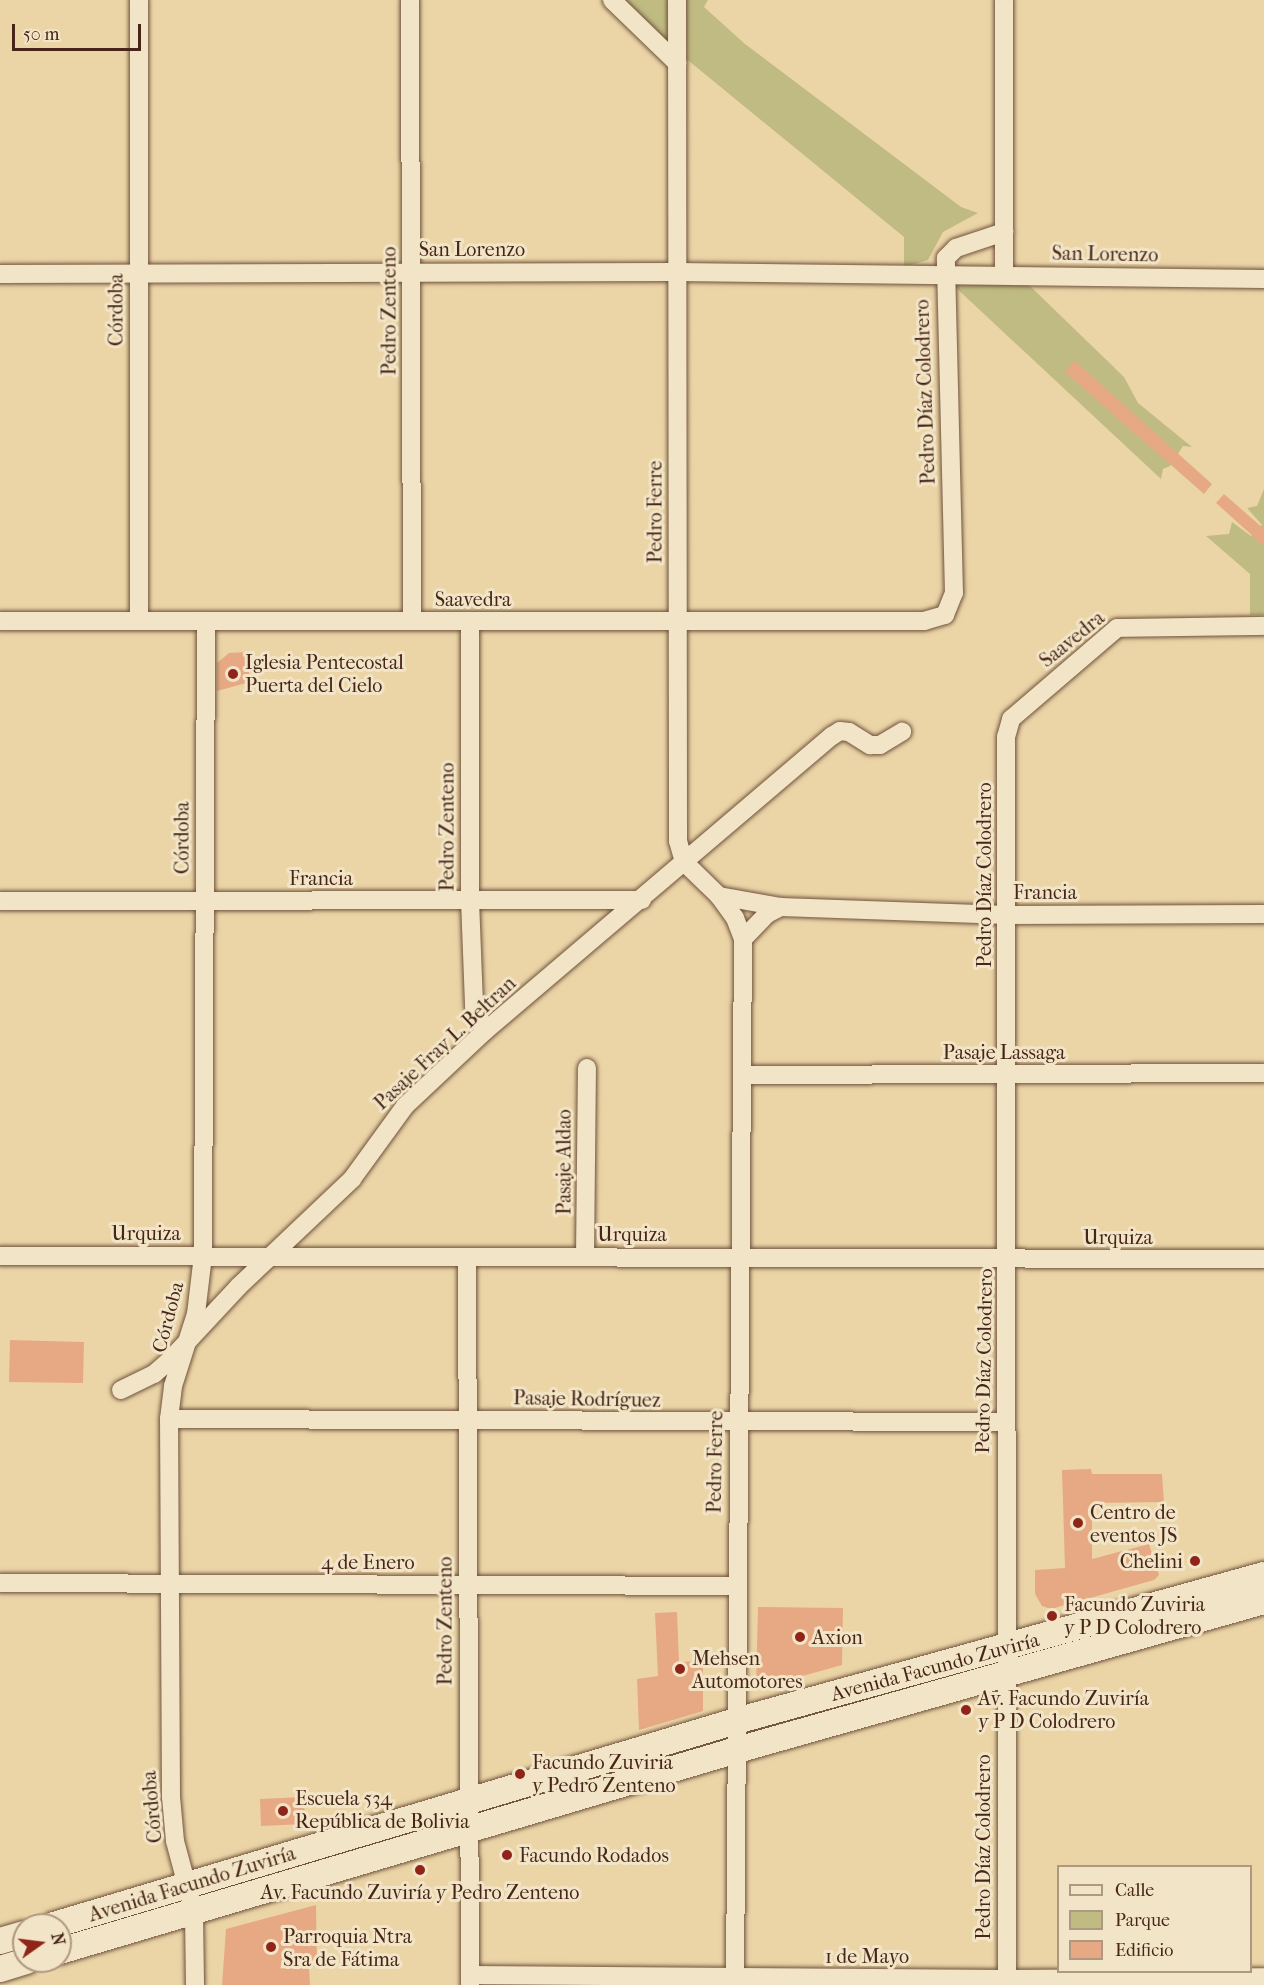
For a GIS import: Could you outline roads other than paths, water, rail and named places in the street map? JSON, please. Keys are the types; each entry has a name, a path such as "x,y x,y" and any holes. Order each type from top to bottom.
{"main road":[{"name":"Avenida Facundo Zuviría","path":"72,1948 736,1750 1264,1575"},
{"name":"Avenida Facundo Zuviría","path":"72,1920 736,1721 1264,1601"}],"street":[{"name":"Córdoba","path":"139,0 139,621"},
{"name":"Pedro Zenteno","path":"410,0 412,621"},
{"path":"612,0 677,63"},
{"name":"Pedro Ferre","path":"677,0 678,841 684,862 719,896 735,918 743,939 736,1586 735,1982"},
{"path":"1004,0 1004,274"},
{"path":"944,274 946,258 957,248 1004,232"},
{"name":"San Lorenzo","path":"0,274 677,272 1004,274 1264,279"},
{"name":"Pedro Díaz Colodrero","path":"944,274 954,593 945,615"},
{"name":"Saavedra","path":"0,621 470,622 678,619 924,621 945,615"},
{"name":"Córdoba","path":"195,1985 194,1912 175,1841 171,1797 169,1419 172,1386 196,1314 203,1255 206,621"},
{"name":"Pedro Zenteno","path":"470,622 470,900 474,1006 484,1031"},
{"name":"Saavedra","path":"1006,737 1011,719 1117,628 1264,626"},
{"name":"Pasaje Fray L. Beltran","path":"121,1390 154,1374 186,1339 352,1179 405,1106 484,1031 642,900 684,862 840,731 870,745 880,745 902,732"},
{"name":"Pedro Díaz Colodrero","path":"1006,737 1008,1260 1004,1661 1007,1982"},
{"name":"Francia","path":"719,896 781,907 1007,915 1264,914"},
{"name":"Francia","path":"0,901 642,900"},
{"path":"743,939 766,914 781,907"},
{"name":"Pasaje Aldao","path":"585,1256 587,1068"},
{"name":"Pasaje Lassaga","path":"743,1075 1264,1073"},
{"name":"Urquiza","path":"0,1256 740,1256 1008,1260 1264,1258"},
{"name":"Pedro Zenteno","path":"467,1257 467,1829 470,1980"},
{"name":"Pasaje Rodríguez","path":"169,1419 738,1423 1005,1422"},
{"name":"4 de Enero","path":"0,1583 736,1586"},
{"name":"1 de Mayo","path":"470,1980 1007,1982 1264,1977"}],"place":[{"name":"Iglesia Pentecostal Puerta del Cielo","path":"233,674"},
{"name":"Centro de eventos JS","path":"1078,1523"},
{"name":"Chelini","path":"1195,1561"},
{"name":"Facundo Zuviria y P D Colodrero","path":"1052,1616"},
{"name":"Axion","path":"800,1637"},
{"name":"Mehsen Automotores","path":"680,1669"},
{"name":"Av. Facundo Zuviría y P D Colodrero","path":"966,1710"},
{"name":"Facundo Zuviria y Pedro Zenteno","path":"520,1774"},
{"name":"Escuela 534 República de Bolivia","path":"283,1811"},
{"name":"Facundo Rodados","path":"507,1855"},
{"name":"Av. Facundo Zuviría y Pedro Zenteno","path":"420,1870"},
{"name":"Parroquia Ntra Sra de Fátima","path":"271,1947"}]}
